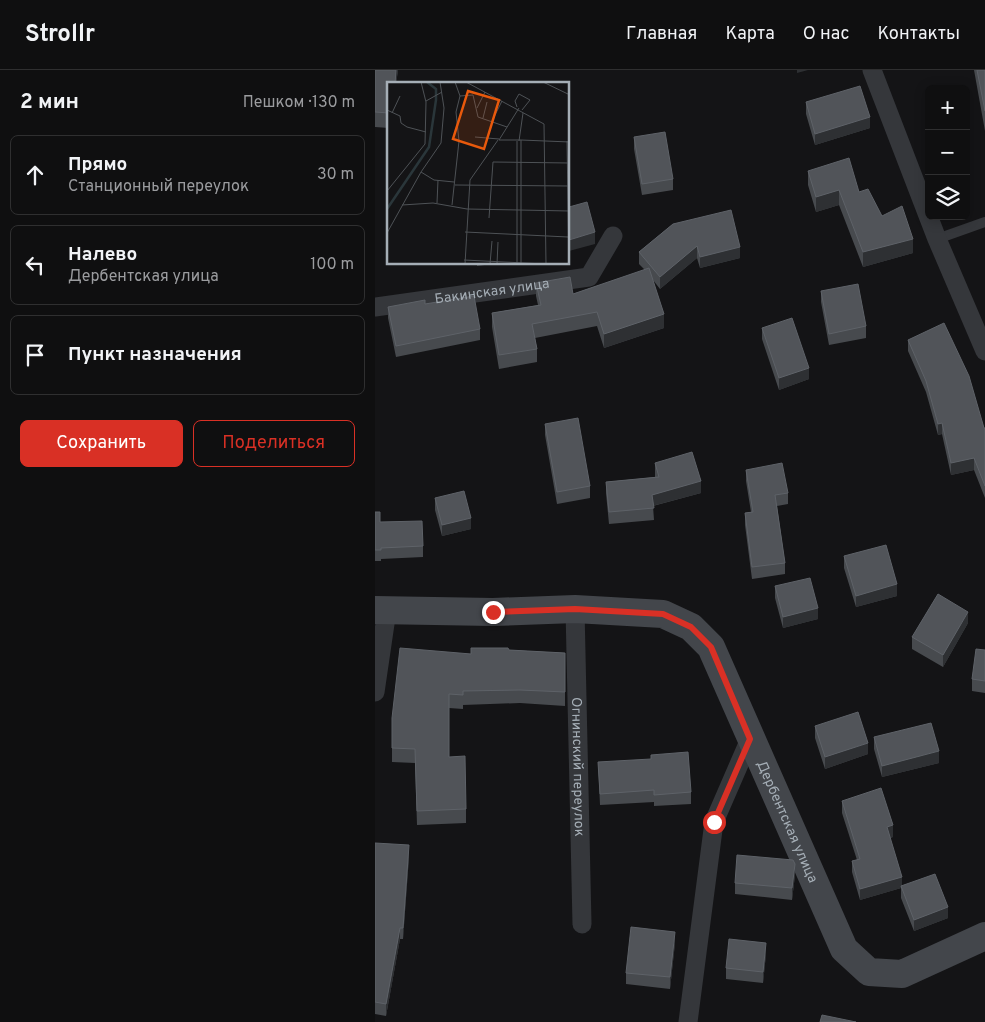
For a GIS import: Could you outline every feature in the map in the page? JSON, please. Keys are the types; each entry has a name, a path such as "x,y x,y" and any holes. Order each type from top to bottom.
{"main road":[{"name":"Дербентская улица","path":"381,610 493,612 575,609 663,614 691,627 711,647 844,949 869,972 902,974 985,936"}],"street":[{"path":"872,70 937,239 985,351"},
{"name":"Бакинская улица","path":"375,307 589,277 613,236"},
{"name":"Огнинский переулок","path":"575,609 582,924"},
{"path":"375,692 381,610"},
{"path":"688,1022 714,822 750,739"}],"lane":[{"path":"937,239 985,222"}],"building":[{"path":"375,70 396,70 395,82 387,82 387,113 375,112"},
{"path":"977,70 985,70 985,111"},
{"path":"860,86 870,117 815,134 806,102"},
{"path":"665,132 673,179 642,184 634,137"},
{"path":"849,158 859,192 868,189 882,216 902,206 913,239 863,252 839,190 816,197 808,171"},
{"path":"587,202 595,232 570,240 570,207"},
{"path":"731,210 740,247 700,257 697,246 660,277 639,252 673,224"},
{"path":"649,268 664,314 604,334 597,312 532,324 537,349 499,355 492,313 541,305 536,283 570,277 573,294"},
{"path":"858,284 866,326 829,334 821,291"},
{"path":"474,296 480,329 396,346 388,307 425,300 425,304"},
{"path":"792,318 809,368 779,378 762,328"},
{"path":"944,323 969,376 985,428 985,486 974,458 951,463 942,423 938,424 926,381 908,340"},
{"path":"578,418 590,486 557,492 545,424"},
{"path":"692,452 701,481 652,495 654,508 609,512 606,482 659,477 655,463"},
{"path":"782,463 788,493 775,495 785,563 752,567 745,513 753,512 746,470"},
{"path":"464,491 471,518 442,525 435,498"},
{"path":"375,512 380,512 380,522 422,521 423,546 375,550"},
{"path":"886,545 897,584 856,596 844,556"},
{"path":"810,578 818,608 783,617 775,586"},
{"path":"938,594 968,612 943,655 912,637"},
{"path":"400,648 471,654 471,648 508,648 509,650 565,653 565,692 520,690 463,691 463,695 449,694 449,757 465,756 466,809 417,811 415,749 392,748 392,718"},
{"path":"976,649 985,650 985,681 972,679"},
{"path":"858,712 868,743 825,757 815,726"},
{"path":"931,723 939,751 882,766 874,737"},
{"path":"688,752 691,792 654,795 654,790 600,794 598,762 651,759 651,755"},
{"path":"881,788 893,825 887,827 902,877 860,889 852,861 860,859 842,801"},
{"path":"375,843 409,845 403,928 400,928 386,1004 375,1002"},
{"path":"737,855 793,860 795,864 792,888 735,883"},
{"path":"935,874 948,907 914,920 901,886"},
{"path":"631,927 675,932 670,977 626,973"},
{"path":"729,939 766,943 763,972 726,968"},
{"path":"822,1015 856,1022 820,1022"}],"route":[{"path":"493,612 575,609 663,614 691,627 711,647 750,739 714,822"}]}
